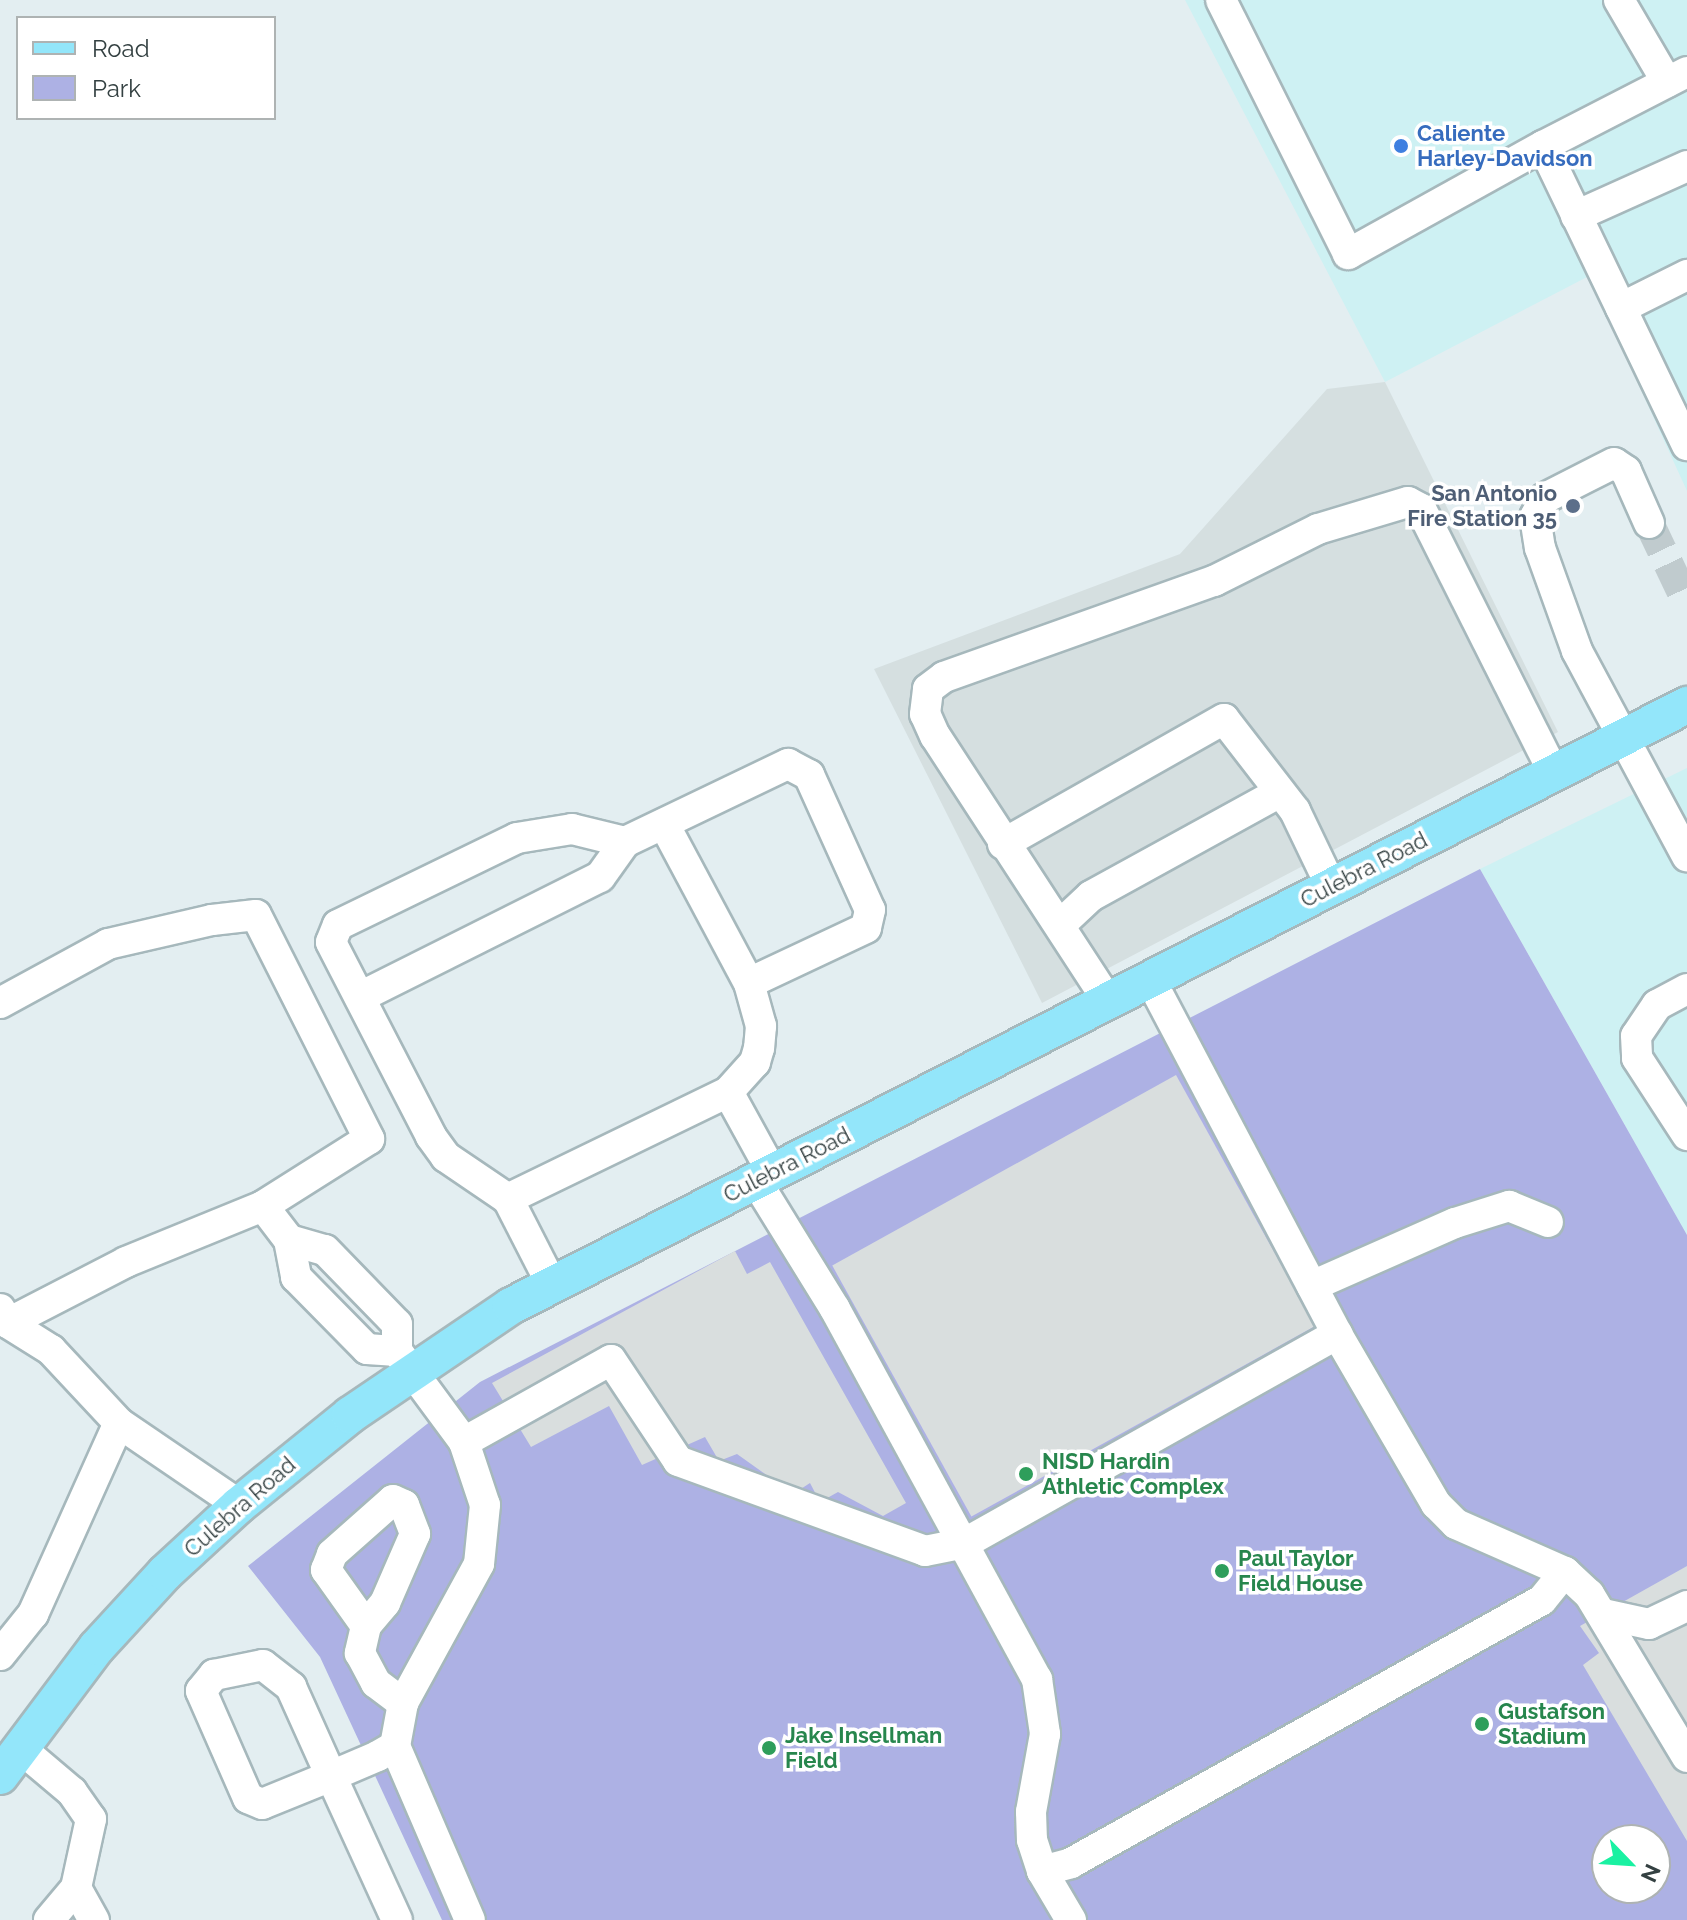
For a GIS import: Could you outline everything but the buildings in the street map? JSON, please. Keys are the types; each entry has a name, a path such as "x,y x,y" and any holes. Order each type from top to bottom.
{"main road":[{"name":"Culebra Road","path":"10,1762 97,1647 165,1573 239,1505 350,1415 406,1361 1331,886 1620,739 1685,710"}],"lane":[{"path":"1221,0 1348,254 1543,146 1677,77 1619,0"},
{"path":"1543,146 1621,308 1675,389 1687,445"},
{"path":"1576,216 1687,166"},
{"path":"1621,308 1687,275"},
{"path":"1649,523 1626,471 1614,463 1545,498 1535,517 1540,548 1577,651 1620,739 1687,856"},
{"path":"1108,1001 935,736 925,714 928,689 944,677 1214,581 1318,529 1396,502 1421,509 1554,773"},
{"path":"1003,844 1224,719 1278,793 1295,811 1331,886"},
{"path":"360,997 600,877 625,842 788,764 809,775 870,910 866,928 749,983"},
{"path":"1060,925 1091,896 1278,793"},
{"path":"508,1199 728,1092 755,1062 761,1026 749,983 664,824"},
{"path":"552,1285 508,1199 446,1157 331,942 338,925 517,838 572,829 625,842"},
{"path":"0,1003 108,944 212,920 256,915 369,1139 263,1206 4,1316"},
{"path":"1150,979 1337,1334 1436,1504 1456,1524 1565,1572 1603,1614 1687,1757"},
{"path":"1687,989 1657,1005 1636,1036 1637,1058 1687,1135"},
{"path":"728,1092 764,1176 822,1287 1022,1647 1045,1705 1045,1734 1031,1812 1032,1840 1042,1871 1071,1920"},
{"path":"263,1206 289,1240 296,1277 367,1349 406,1361 464,1442 485,1505 479,1564 403,1703 395,1746 470,1920"},
{"path":"1312,1286 1455,1223 1509,1206 1548,1222"},
{"path":"4,1316 51,1350 119,1423 239,1505"},
{"path":"464,1442 611,1360 678,1461 925,1551 965,1543 1337,1334"},
{"path":"0,1655 33,1614 119,1423"},
{"path":"1042,1871 1071,1863 1542,1600 1565,1572"},
{"path":"1603,1614 1649,1624 1687,1606"},
{"path":"366,1626 360,1653 367,1669 403,1703"},
{"path":"395,1746 331,1776 262,1804 248,1798 201,1691 214,1675 263,1665 291,1687 331,1776 397,1920"},
{"path":"10,1762 72,1792 91,1819 76,1888 49,1920"},
{"path":"76,1888 94,1920"}],"shaded area":[{"path":"1185,0 1687,0 1687,491 1589,276 1385,382"},
{"path":"1385,382 1558,732 1042,1003 874,669 1180,554 1327,389"},
{"path":"1687,768 1687,1235 1480,869"},
{"path":"1176,1075 1315,1326 971,1517 832,1266"},
{"path":"735,1251 747,1274 770,1262 906,1503 883,1516 838,1492 820,1502 810,1483 793,1494 737,1454 719,1461 705,1437 642,1465 609,1406 531,1447 492,1383"},
{"path":"1687,1566 1687,1841 1583,1665 1599,1653 1580,1626"}],"green space":[{"name":"NISD Hardin Athletic Complex","path":"1480,869 1687,1235 1687,1920 442,1920 320,1657 248,1566 480,1382"}],"tunnel":[{"path":"1649,523 1687,603"}],"place":[{"name":"Caliente Harley-Davidson","path":"1401,146"},
{"name":"San Antonio Fire Station 35","path":"1573,506"},
{"name":"NISD Hardin Athletic Complex","path":"1026,1474"},
{"name":"Paul Taylor Field House","path":"1222,1571"},
{"name":"Gustafson Stadium","path":"1482,1724"},
{"name":"Jake Insellman Field","path":"769,1748"}]}
